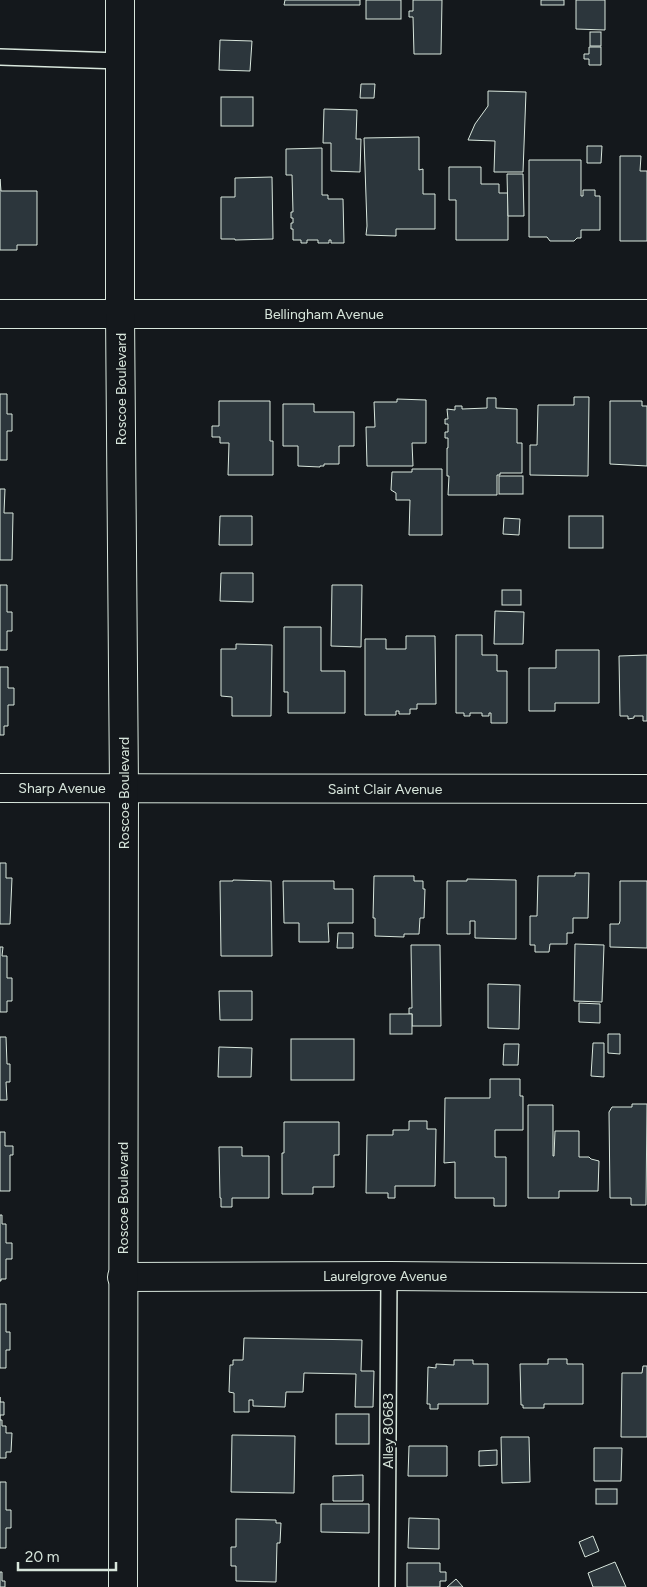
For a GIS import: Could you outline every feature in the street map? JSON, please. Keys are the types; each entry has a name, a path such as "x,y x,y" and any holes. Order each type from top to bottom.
{"street":[{"name":"Roscoe Boulevard","path":"120,0 120,314 124,788 122,1587"},
{"name":"Bellingham Avenue","path":"0,314 647,314"},
{"name":"Sharp Avenue","path":"0,788 124,788"},
{"name":"Saint Clair Avenue","path":"124,788 647,789"},
{"name":"Laurelgrove Avenue","path":"122,1276 647,1278"}],"lane":[{"path":"0,57 120,61"},
{"name":"Alley 80683","path":"387,1587 389,1276"}],"building":[{"path":"285,0 360,0 360,5 284,5"},
{"path":"366,0 401,0 401,19 366,19"},
{"path":"413,0 442,0 441,54 414,54 413,17 409,17 409,11 413,11"},
{"path":"541,0 564,0 564,5 541,5"},
{"path":"576,0 605,0 605,30 576,29"},
{"path":"590,32 601,32 601,46 590,46"},
{"path":"220,40 252,41 250,71 219,70"},
{"path":"589,47 601,47 601,65 589,65 589,59 584,59 584,54 589,54"},
{"path":"361,84 375,84 374,98 360,98"},
{"path":"488,91 526,92 523,172 494,172 495,141 468,140 475,124 488,106"},
{"path":"221,97 253,97 253,126 221,126"},
{"path":"324,109 357,110 356,139 361,139 360,172 331,171 331,143 323,143"},
{"path":"419,137 419,170 423,169 423,194 435,194 435,229 396,229 396,236 366,235 364,138"},
{"path":"587,146 602,146 601,163 587,163"},
{"path":"322,148 322,195 328,195 328,199 343,199 344,243 331,243 331,240 329,240 329,243 318,243 318,240 307,240 307,243 301,243 301,240 293,240 293,229 291,229 291,223 293,223 293,218 291,218 291,212 293,212 292,175 286,175 286,149"},
{"path":"620,156 641,156 640,171 647,171 647,241 620,241"},
{"path":"529,160 581,160 581,196 583,196 583,190 595,190 595,196 600,196 600,230 581,230 581,238 577,238 574,241 550,241 547,237 529,237"},
{"path":"449,167 481,167 481,184 499,184 499,193 508,193 508,240 456,240 456,200 449,200"},
{"path":"507,174 523,174 524,216 508,216"},
{"path":"272,177 273,239 221,239 221,197 235,197 235,178"},
{"path":"0,179 1,191 37,191 37,245 17,245 17,250 0,250"},
{"path":"0,394 7,394 7,414 12,414 12,431 7,431 7,460 0,460"},
{"path":"574,397 589,397 588,476 530,475 530,445 537,445 538,405 574,405"},
{"path":"487,398 496,398 496,408 517,409 517,443 522,443 522,473 500,473 500,475 497,475 497,495 448,495 448,438 445,438 445,432 448,432 448,424 445,424 445,419 448,419 447,409 455,410 455,406 462,406 462,409 487,408"},
{"path":"397,399 426,400 426,443 412,443 413,466 367,466 366,427 375,427 374,402 397,402"},
{"path":"219,401 270,401 270,441 273,441 273,475 228,475 229,443 220,443 220,437 212,437 212,426 219,426"},
{"path":"610,401 642,401 642,406 647,406 647,466 610,464"},
{"path":"283,404 314,404 314,412 354,412 354,446 339,446 339,464 324,464 324,466 320,467 298,466 298,446 283,446"},
{"path":"412,469 442,469 442,535 409,535 410,500 396,500 396,493 391,490 392,472 412,472"},
{"path":"499,476 523,476 523,494 499,494"},
{"path":"0,489 5,489 4,513 13,513 12,560 0,560"},
{"path":"220,516 252,516 252,545 219,545"},
{"path":"569,516 603,516 603,548 569,548"},
{"path":"504,518 520,519 519,535 503,534"},
{"path":"221,573 253,573 253,602 220,601"},
{"path":"0,585 7,585 7,612 12,612 12,631 7,631 7,650 0,650"},
{"path":"332,585 362,585 361,647 331,646"},
{"path":"502,590 521,590 521,605 502,605"},
{"path":"495,611 524,612 523,644 494,644"},
{"path":"284,627 321,627 321,671 345,671 345,713 288,713 288,692 284,692"},
{"path":"456,635 482,635 482,655 497,655 497,671 507,671 507,723 491,723 491,713 489,713 489,716 482,716 482,713 470,713 470,716 464,716 464,713 456,713"},
{"path":"406,636 435,636 436,704 417,704 417,709 410,709 410,714 399,714 399,711 396,711 396,715 365,715 365,639 386,639 386,649 406,649"},
{"path":"236,644 272,645 271,716 232,716 232,697 221,696 221,649 236,649"},
{"path":"556,650 599,650 599,703 555,703 555,711 529,711 529,668 556,668"},
{"path":"647,655 647,721 643,721 643,716 634,716 634,718 628,719 628,716 620,716 619,656"},
{"path":"0,667 8,667 8,688 14,688 14,705 8,705 8,726 4,726 4,735 0,735"},
{"path":"0,863 6,863 6,878 12,878 10,924 0,924"},
{"path":"575,873 589,873 588,918 573,918 573,933 567,933 567,944 550,944 549,952 535,952 535,945 530,945 530,916 537,916 538,876 575,876"},
{"path":"374,876 414,876 414,881 423,881 423,889 425,889 424,918 420,918 419,934 404,934 404,937 375,936 375,918 373,918"},
{"path":"467,879 516,880 516,939 475,938 475,921 470,921 470,934 447,934 447,881 467,881"},
{"path":"220,881 271,881 272,956 221,956"},
{"path":"283,881 334,881 334,889 353,889 353,923 328,923 329,942 299,942 299,923 284,923"},
{"path":"620,881 647,881 647,948 610,947 610,924 619,924 620,921"},
{"path":"338,933 353,933 353,948 337,948"},
{"path":"575,944 604,945 602,1002 574,1001"},
{"path":"411,945 440,945 441,1026 412,1026 412,1014 409,1014 409,1008 412,1008"},
{"path":"0,947 3,947 2,956 7,956 7,978 12,978 12,1001 7,1001 7,1012 0,1012"},
{"path":"488,984 520,985 519,1029 488,1028"},
{"path":"219,991 252,991 252,1020 220,1020"},
{"path":"579,1003 600,1004 600,1023 579,1022"},
{"path":"390,1014 412,1014 412,1034 390,1034"},
{"path":"608,1034 620,1034 620,1054 608,1053"},
{"path":"0,1037 6,1037 7,1064 10,1064 10,1082 6,1082 7,1100 0,1100"},
{"path":"291,1039 354,1039 354,1080 291,1080"},
{"path":"593,1043 604,1043 604,1077 591,1076"},
{"path":"504,1044 519,1044 518,1065 503,1065"},
{"path":"219,1047 252,1048 251,1077 218,1077"},
{"path":"490,1079 520,1079 520,1096 523,1096 523,1130 495,1130 495,1157 506,1157 506,1206 494,1206 494,1198 455,1198 455,1162 444,1163 445,1098 490,1098"},
{"path":"632,1104 647,1104 646,1205 631,1205 631,1198 610,1198 609,1112 612,1107 632,1107"},
{"path":"528,1105 553,1105 553,1156 555,1131 579,1131 579,1157 589,1157 599,1161 598,1191 559,1191 559,1198 528,1198"},
{"path":"409,1121 427,1121 427,1129 436,1129 435,1186 395,1186 395,1198 388,1198 388,1193 366,1193 367,1135 393,1135 393,1130 409,1130"},
{"path":"284,1122 339,1122 339,1155 334,1155 334,1187 313,1187 313,1194 282,1194"},
{"path":"0,1132 5,1132 5,1146 13,1146 13,1155 10,1155 10,1191 0,1191"},
{"path":"219,1147 242,1147 242,1156 269,1156 269,1198 232,1198 232,1207 221,1207"},
{"path":"0,1215 2,1215 2,1224 6,1224 6,1243 12,1243 12,1259 6,1259 6,1279 1,1279 1,1281 0,1281"},
{"path":"0,1304 6,1304 6,1332 10,1332 10,1350 6,1350 6,1368 0,1368"},
{"path":"244,1338 362,1340 361,1371 374,1371 373,1407 355,1407 356,1374 304,1373 303,1392 286,1392 285,1407 253,1406 253,1400 249,1400 249,1412 234,1412 234,1393 229,1392 230,1365 233,1365 233,1360 243,1360"},
{"path":"548,1359 567,1359 567,1364 583,1364 583,1404 544,1404 544,1408 523,1408 523,1405 521,1405 520,1364 548,1364"},
{"path":"454,1360 473,1360 473,1364 488,1364 488,1404 438,1404 438,1409 430,1409 430,1404 427,1404 428,1367 436,1368 436,1364 454,1365"},
{"path":"643,1366 647,1366 647,1437 621,1437 622,1373 642,1373"},
{"path":"0,1402 4,1402 4,1415 0,1415"},
{"path":"336,1414 369,1414 369,1444 336,1444"},
{"path":"0,1420 2,1420 2,1426 6,1426 6,1433 12,1433 11,1452 6,1452 6,1458 0,1458"},
{"path":"232,1435 295,1436 294,1493 231,1492"},
{"path":"501,1437 529,1437 530,1482 502,1483"},
{"path":"409,1446 447,1446 447,1476 408,1476"},
{"path":"594,1448 622,1448 621,1481 594,1481"},
{"path":"497,1450 497,1465 479,1466 479,1451"},
{"path":"363,1475 363,1501 333,1501 333,1476"},
{"path":"0,1482 6,1482 6,1510 11,1510 11,1528 6,1528 6,1548 0,1548"},
{"path":"596,1489 617,1489 617,1504 596,1504"},
{"path":"321,1504 369,1504 369,1533 321,1532"},
{"path":"409,1518 439,1519 439,1549 408,1548"},
{"path":"236,1519 276,1520 276,1523 281,1523 280,1543 277,1543 276,1582 236,1581 236,1566 231,1566 231,1547 236,1547"},
{"path":"593,1536 599,1551 585,1557 579,1542"},
{"path":"615,1562 626,1587 593,1587 588,1573"},
{"path":"407,1563 440,1563 440,1572 446,1572 446,1581 440,1581 440,1587 407,1587"},
{"path":"0,1572 2,1572 2,1581 5,1581 5,1587 0,1587"},
{"path":"456,1579 463,1587 447,1587"}]}
